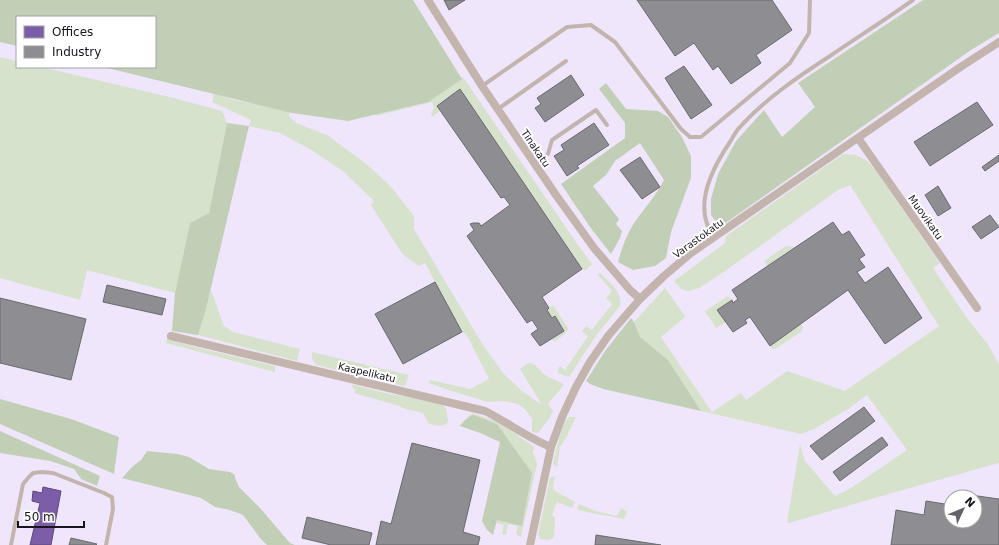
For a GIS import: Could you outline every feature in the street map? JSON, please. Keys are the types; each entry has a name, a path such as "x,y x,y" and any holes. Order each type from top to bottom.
{"street":[{"name":"Tinakatu","path":"428,0 482,86 594,248 630,290 640,299"},
{"name":"Varastokatu","path":"530,545 551,447 566,407 586,368 608,336 640,299 691,253 999,42"},
{"name":"Muovikatu","path":"858,138 977,308"},
{"name":"Kaapelikatu","path":"171,336 485,411 538,442 551,447"}],"lane":[{"path":"482,86 567,26 591,26 615,42 681,129 690,136 701,137 790,63 809,33 810,0"},
{"path":"716,237 708,225 706,218 705,207 708,183 720,156 740,128 763,105 800,76 913,0"},
{"path":"498,109 566,61"},
{"path":"535,164 548,154 552,140 596,110 607,124"},
{"path":"11,545 23,484 33,473 42,472 53,473 112,497 113,509 106,545"}],"shaded area":[{"path":"0,0 999,0 999,545 0,545"}],"green space":[{"path":"0,0 413,0 462,79 428,102 348,121 292,113 107,68 156,68 156,16 16,16 16,46 0,42"},
{"path":"923,0 999,0 999,33 971,50 720,227 711,215 711,199 718,174 736,141 764,110 782,137 815,107 798,83"},
{"path":"0,57 16,61 16,68 45,68 174,98 222,111 227,123 209,213 190,223 175,293 87,270 80,300 0,278"},
{"path":"463,77 592,264 586,270 582,269 460,90 437,105 440,111 432,117 431,114 434,107 432,102 375,116 376,109 414,99"},
{"path":"606,83 626,109 658,111 668,117 682,137 691,156 691,178 671,232 666,258 655,266 633,270 618,262 623,245 631,229 664,180 640,143 615,161 606,175 593,186 619,219 616,224 622,231 620,238 611,254 590,227 561,184 625,138 625,123 599,89"},
{"path":"214,94 238,101 290,106 289,116 296,123 327,135 369,166 392,188 414,216 414,229 483,345 503,373 522,391 542,405 520,369 531,363 546,376 564,385 548,404 553,411 549,419 538,433 532,432 532,419 526,410 518,404 505,401 488,402 429,383 430,380 470,389 489,379 466,334 462,332 425,263 419,266 401,252 371,205 374,201 344,172 313,151 280,133 249,126 251,120 212,102"},
{"path":"227,123 249,126 206,309 198,335 172,331 175,293 190,223 209,213"},
{"path":"843,154 856,155 866,160 874,168 940,263 933,268 969,321 987,343 999,364 999,463 789,523 787,522 800,444 805,461 835,496 851,488 907,450 867,395 848,409 814,429 801,434 701,411 668,360 640,337 634,322 665,288 685,316 661,337 712,412 741,393 746,400 787,371 845,391 939,326 850,185 838,190 721,274 699,288 688,291 681,289 674,281 725,243 726,236"},
{"path":"786,246 795,247 767,266 764,261"},
{"path":"600,273 617,292 620,306 598,333 569,377 558,373 558,369 560,366 565,370 588,336 582,331 586,326 592,330 612,304 606,298 612,291 598,275"},
{"path":"211,290 224,326 233,332 300,349 297,361 198,335"},
{"path":"728,296 732,300 726,322 716,328 705,311"},
{"path":"553,305 568,328 566,333 554,342 552,339 564,331 555,317 552,318 547,310"},
{"path":"631,318 640,337 668,360 701,411 603,389 586,381 605,351"},
{"path":"800,324 803,327 801,332 775,349 770,346"},
{"path":"167,338 195,347 275,366 275,372 166,343"},
{"path":"312,352 409,375 405,386 316,365 312,359"},
{"path":"351,384 385,393 437,402 445,408 448,422 442,426 429,424 423,413 354,393 355,390"},
{"path":"0,399 71,419 119,437 114,474 0,424"},
{"path":"472,413 493,420 500,423 534,447 533,452 537,464 521,537 516,534 518,526 508,524 506,535 502,534 504,525 496,523 497,520 522,525 497,424 465,420"},
{"path":"473,415 497,424 532,473 522,526 497,520 493,535 487,530 482,521 500,442 460,426 465,420"},
{"path":"569,417 576,417 560,447 557,467 553,464 557,446 561,432 566,420"},
{"path":"0,431 100,476 97,486 81,479 74,469 50,461 0,453"},
{"path":"147,451 177,454 189,457 209,469 230,472 235,475 239,487 260,508 290,543 295,545 267,545 243,515 230,510 215,507 201,498 122,478 141,460"},
{"path":"555,476 553,488 555,491 575,502 572,508 557,502 552,515 555,518 554,537 549,540 540,539 538,534 550,478"},
{"path":"579,504 596,511 617,516 621,508 627,511 624,519 589,513 577,509"}],"building: Offices":[{"path":"43,487 61,491 51,545 30,545 40,503 32,501 33,491 42,493"}],"building: Industry":[{"path":"444,0 465,0 449,10"},
{"path":"637,0 772,0 792,30 756,55 761,63 731,84 718,66 713,70 694,43 675,56"},
{"path":"684,66 712,105 691,119 665,78"},
{"path":"571,75 584,95 545,122 535,108 541,104 537,98"},
{"path":"460,89 582,269 542,297 549,308 547,310 552,318 555,316 564,331 540,346 531,334 538,329 532,320 527,323 467,236 474,230 470,224 479,223 481,226 510,205 504,197 501,198 437,106"},
{"path":"977,102 993,125 930,166 914,142"},
{"path":"594,123 609,145 577,166 579,168 567,176 554,156 564,150 561,145"},
{"path":"999,155 999,161 985,171 982,167"},
{"path":"640,157 660,187 642,199 620,170"},
{"path":"938,186 951,208 938,216 925,195"},
{"path":"990,215 999,227 981,239 972,227"},
{"path":"833,222 842,235 849,231 865,255 859,259 865,267 857,272 865,283 888,267 922,318 885,344 848,290 770,346 750,317 745,320 747,323 733,332 717,310 732,300 733,303 738,299 732,290"},
{"path":"435,282 462,332 403,364 375,314"},
{"path":"107,285 166,299 162,315 103,302"},
{"path":"0,298 86,319 71,380 0,363"},
{"path":"864,407 875,421 822,460 810,446"},
{"path":"882,437 888,445 840,481 833,472"},
{"path":"412,443 480,460 463,532 480,537 478,545 376,545 381,521 391,524"},
{"path":"983,497 999,499 999,545 891,545 896,510 924,515 926,501 943,504 943,529 983,529"},
{"path":"307,517 372,533 369,545 331,545 302,538"},
{"path":"596,535 661,545 595,545"},
{"path":"71,538 97,544 69,545"}]}
